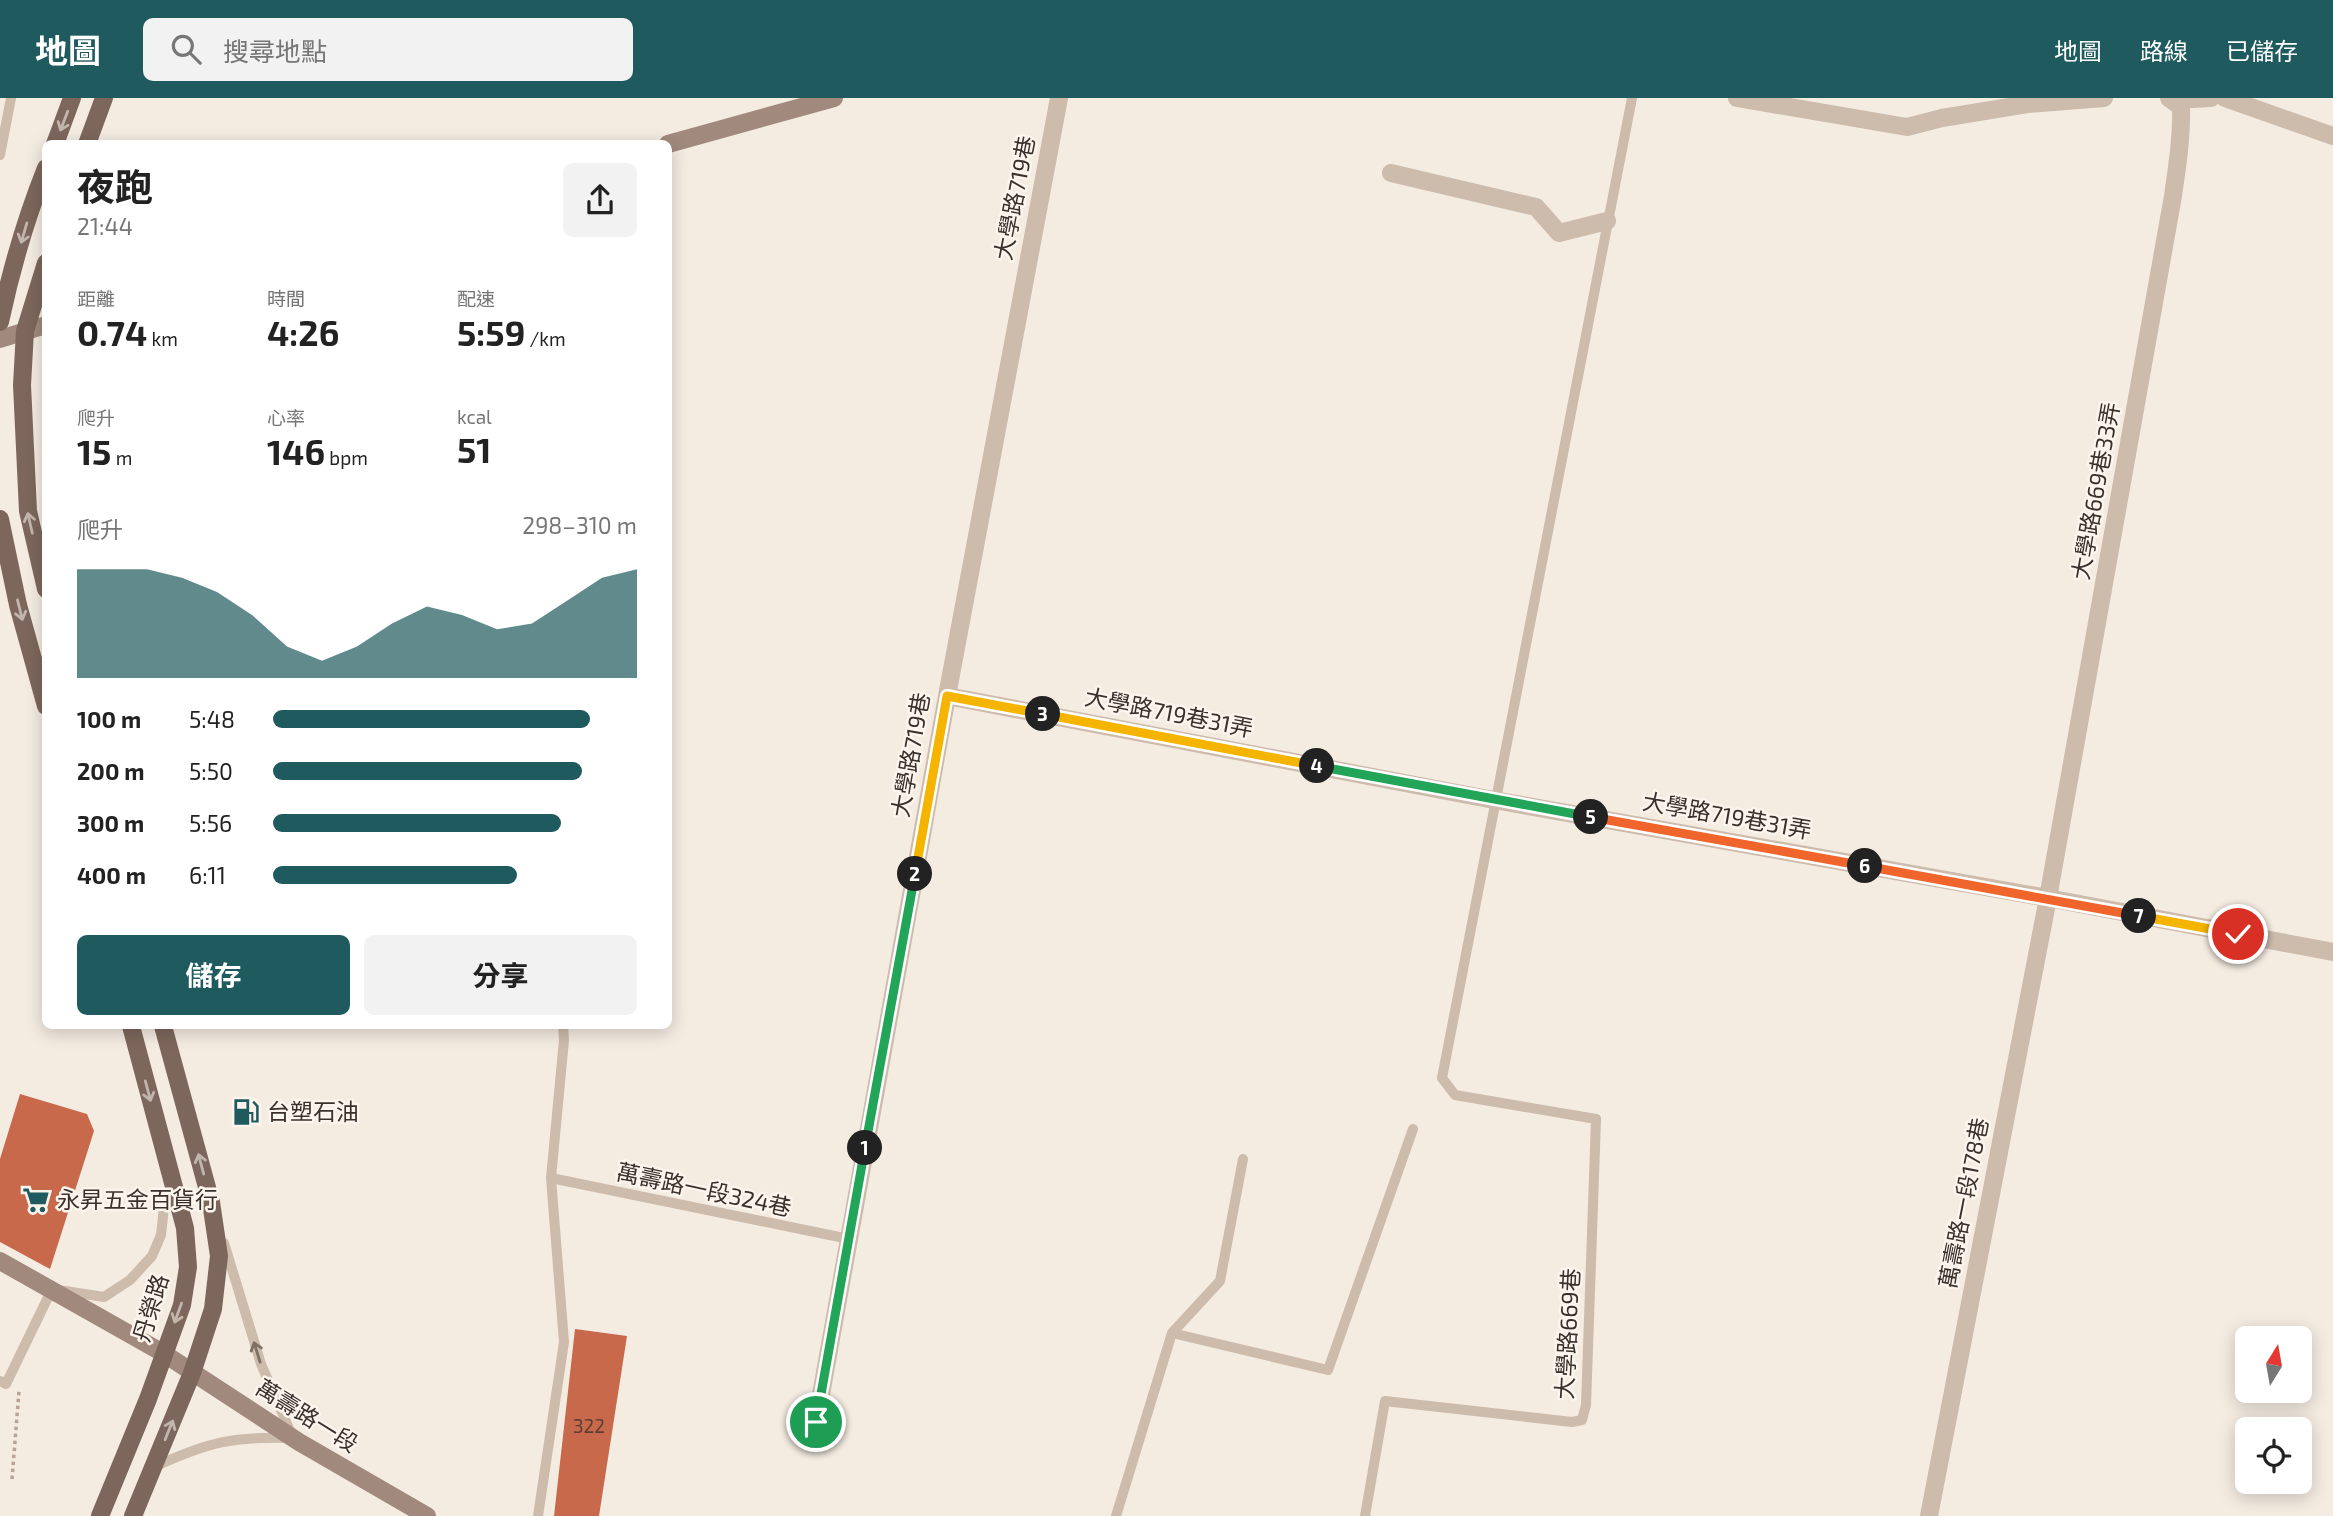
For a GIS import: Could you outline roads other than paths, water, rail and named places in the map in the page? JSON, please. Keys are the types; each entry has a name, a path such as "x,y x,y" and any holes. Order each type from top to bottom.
{"main road":[{"path":"56,140 72,98"},
{"path":"88,140 104,98"},
{"path":"672,143 782,105 834,98"},
{"path":"0,322 32,202 42,178"},
{"path":"42,276 25,331 22,385 27,498 42,570"},
{"path":"0,339 42,326"},
{"path":"0,519 18,605 42,692"},
{"name":"丹榮路","path":"100,1516 148,1399 182,1305 188,1266 185,1228 132,1029"},
{"path":"133,1516 192,1373 213,1309 219,1256 211,1202 164,1029"},
{"path":"158,1126 188,1119"},
{"name":"萬壽路一段","path":"0,1261 163,1353 293,1438 427,1516"}],"street":[{"name":"大學路719巷","path":"816,1422 947,696 1059,98"},
{"path":"1737,98 1907,127 1942,118 2027,104 2104,98"},
{"path":"2170,99 2211,98"},
{"path":"2225,98 2333,136"},
{"name":"大學路669巷33弄","path":"2048,898 2173,196 2181,107 2170,99"},
{"path":"1391,173 1536,207 1559,233 1607,221"},
{"name":"大學路719巷31弄","path":"947,696 1494,800 2048,898 2333,952"},
{"name":"萬壽路一段178巷","path":"1929,1516 2048,898"}],"lane":[{"path":"0,155 10,98"},
{"path":"1494,800 1632,98"},
{"name":"大學路669巷","path":"1365,1516 1385,1401 1572,1422 1582,1420 1586,1405 1596,1119 1455,1095 1442,1078 1494,800"},
{"path":"538,1516 564,1342 551,1178 564,1040 562,1029"},
{"path":"1172,1333 1328,1370 1413,1129"},
{"path":"1116,1516 1172,1333 1220,1281 1243,1159"},
{"name":"萬壽路一段324巷","path":"551,1178 849,1239"},
{"path":"0,1396 3,1382 52,1289 104,1297 131,1280 158,1246 164,1207 174,1187"},
{"path":"154,1467 192,1449 229,1439 259,1436 293,1438 261,1364 211,1202"}],"place":[{"name":"台塑石油","path":"246,1112"},
{"name":"永昇五金百貨行","path":"36,1200"}]}
